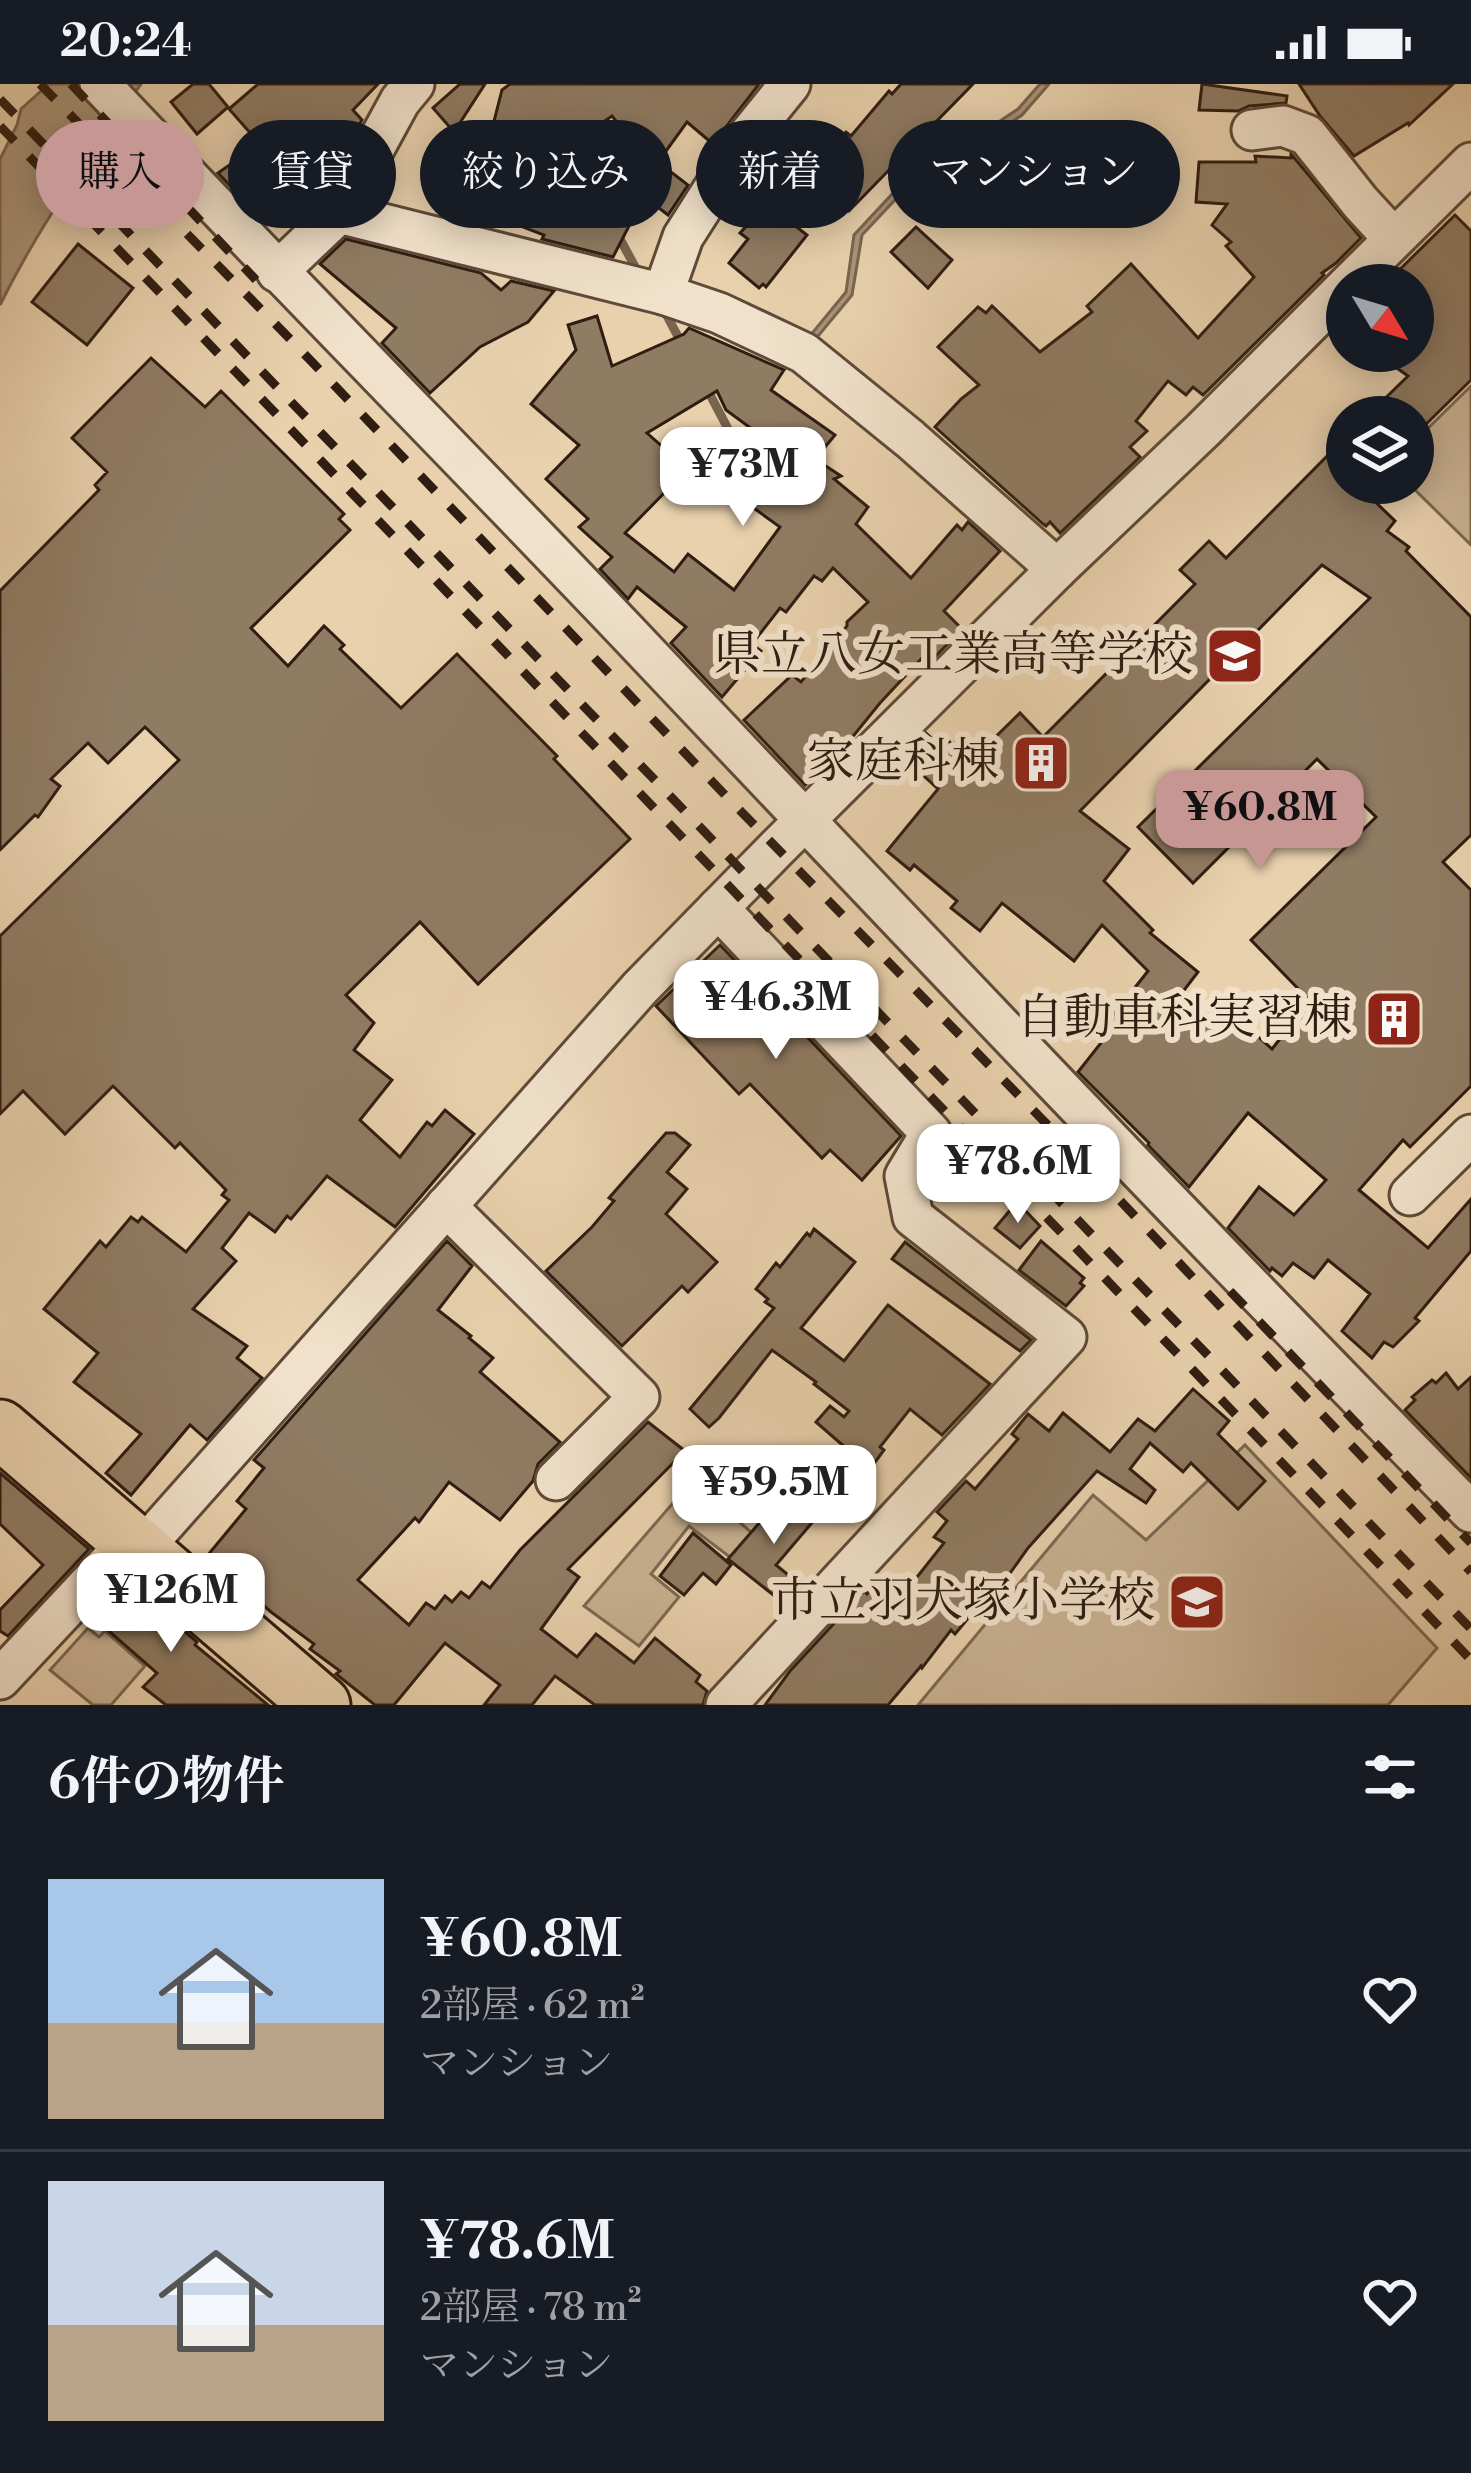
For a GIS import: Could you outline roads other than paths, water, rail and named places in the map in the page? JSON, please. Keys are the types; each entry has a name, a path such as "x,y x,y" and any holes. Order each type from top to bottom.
{"highway":[{"path":"0,1429 321,1705"}],"street":[{"path":"100,84 1188,1224 1471,1512"},
{"path":"389,120 414,84"},
{"path":"663,294 683,237 745,141 790,84"},
{"path":"1252,130 1283,126 1306,135 1394,239"},
{"path":"1370,264 1471,163"},
{"path":"396,227 663,294 719,313 804,353 1057,569"},
{"path":"277,272 322,228"},
{"path":"0,1679 136,1544 640,988 1057,569 1326,308"},
{"path":"718,908 931,1133 905,1176 913,1217 1066,1337 726,1705"},
{"path":"1410,1195 1471,1135"},
{"path":"446,1206 639,1396 556,1480"}],"waterway":[{"path":"614,228 639,274"},
{"path":"666,314 683,346"},
{"path":"706,387 737,446"}],"railway":[{"path":"40,84 1079,1157 1471,1572"},
{"path":"71,84 256,280"},
{"path":"0,99 1471,1629"},
{"path":"0,126 1471,1660"},
{"path":"1230,1291 1471,1543"}],"place":[{"name":"県立八女工業高等学校","path":"1235,656"},
{"name":"家庭科棟","path":"1041,763"},
{"name":"自動車科実習棟","path":"1394,1019"},
{"name":"市立羽犬塚小学校","path":"1197,1602"}]}
